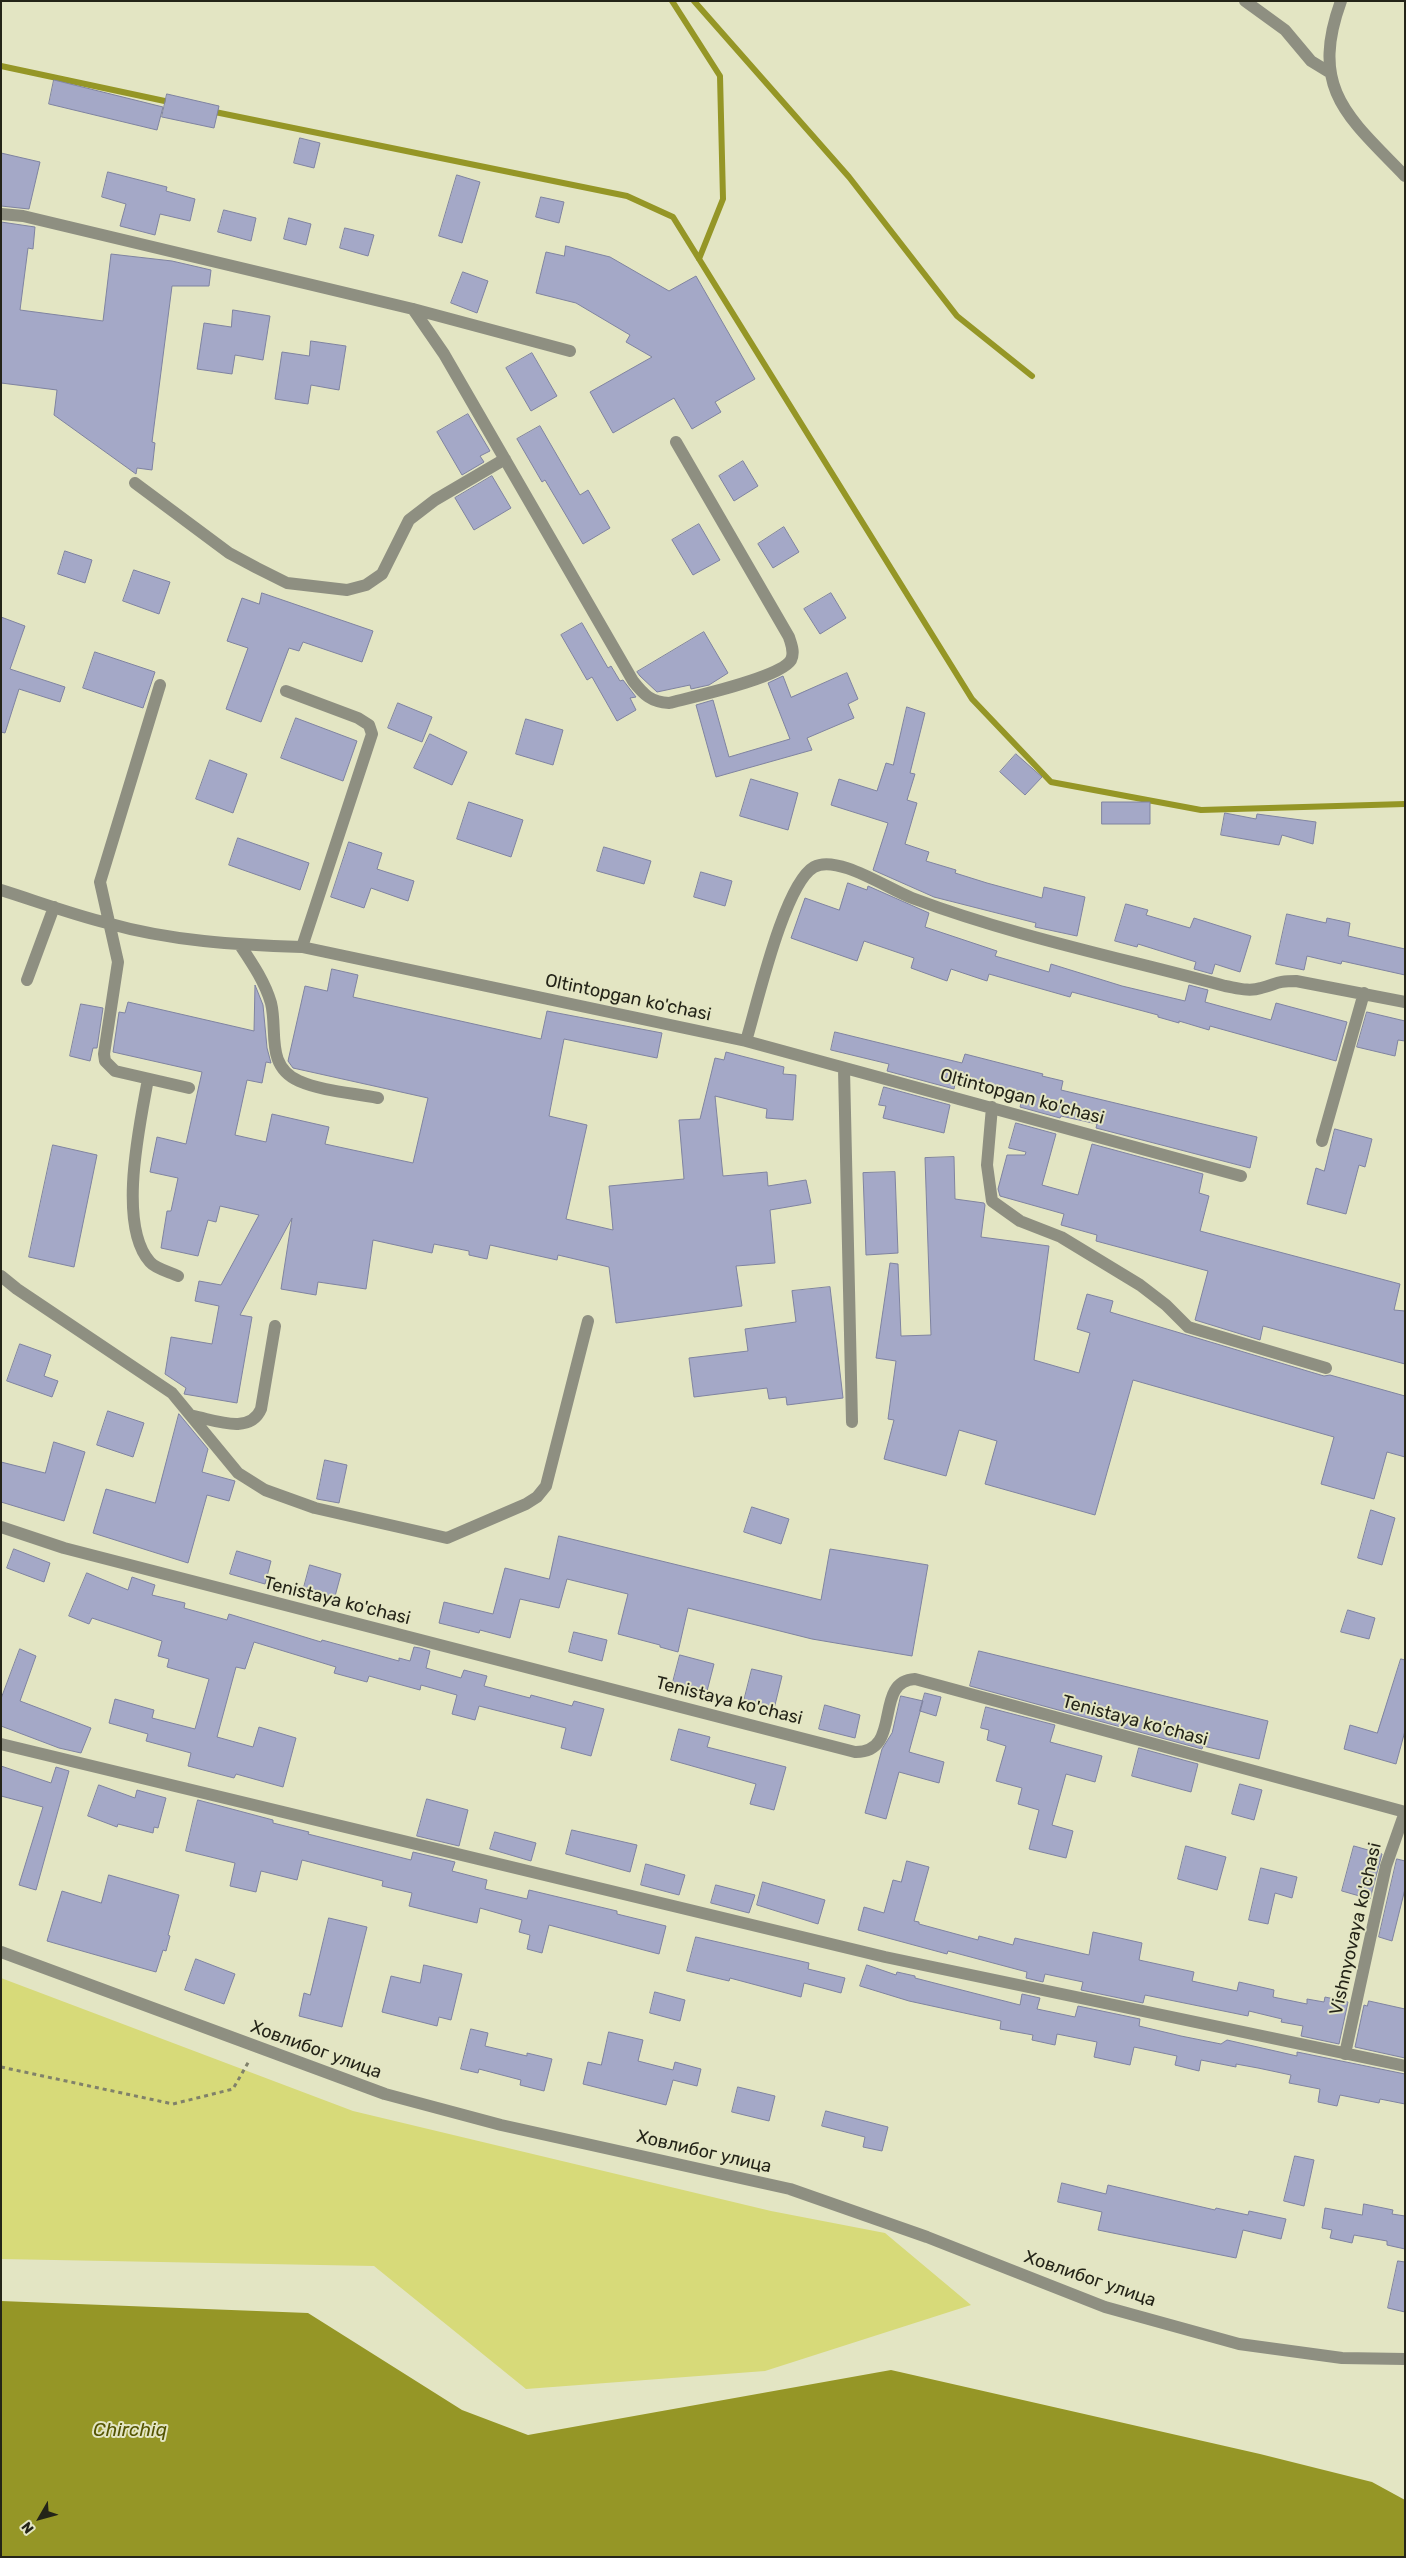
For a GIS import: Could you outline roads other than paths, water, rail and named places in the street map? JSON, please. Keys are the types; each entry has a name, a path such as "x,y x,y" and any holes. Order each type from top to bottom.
{"street":[{"path":"1246,1 1285,30 1311,60 1329,72"},
{"path":"1341,1 1329,40 1329,72 1336,96 1348,117 1405,176"},
{"path":"1,214 23,216 413,309 570,351"},
{"path":"413,309 444,354 633,681 645,696 658,702 669,703 748,682 782,667 791,660 793,649 789,637 676,442"},
{"path":"135,483 229,553 287,584 347,590 366,585 382,574 409,520 435,500 505,459"},
{"path":"160,686 100,882 118,962 104,1054 105,1061 115,1071 189,1088"},
{"path":"286,691 358,718 368,725 372,734 302,947"},
{"path":"746,1041 789,901 804,875 815,866 826,863 839,865 891,890 968,919 1225,986 1246,990 1262,988 1278,981 1296,981 1405,1002"},
{"name":"Oltintopgan ko'chasi","path":"1,890 108,924 200,941 240,945 302,947 746,1041 1241,1176"},
{"path":"27,980 54,907"},
{"path":"240,945 257,971 271,1004 274,1048 282,1068 299,1080 378,1098"},
{"path":"1322,1141 1364,993"},
{"path":"844,1068 852,1422"},
{"path":"148,1079 132,1174 136,1233 151,1263 178,1276"},
{"path":"992,1107 987,1165 992,1201 1020,1221 1061,1238 1140,1285 1166,1305 1188,1327 1326,1368"},
{"path":"1,1276 17,1289 172,1393 193,1416 238,1473 265,1490 315,1508 447,1538 526,1504 537,1497 546,1486 588,1321"},
{"path":"193,1416 241,1424 250,1423 258,1417 262,1408 276,1326"},
{"name":"Tenistaya ko'chasi","path":"1,1527 64,1548 855,1752 867,1752 876,1746 881,1737 898,1684 905,1680 915,1680 1405,1812"},
{"path":"1,1744 885,1957 1405,2066"},
{"name":"Vishnyovaya ko'chasi","path":"1345,2054 1386,1866 1405,1812"},
{"name":"Ховлибог улица","path":"1,1952 385,2094 501,2125 790,2189 927,2237 1105,2307 1229,2341 1342,2358 1405,2359"}],"water":[{"name":"Chirchiq","path":"1,2301 308,2313 462,2410 528,2435 891,2370 1260,2454 1372,2482 1405,2500 1405,2557 1,2557"}],"waterway":[{"path":"672,1 720,76 723,199 699,259"},
{"path":"694,1 849,177 957,316 1032,376"},
{"path":"1,66 174,103"},
{"path":"210,111 627,196 673,217 972,699 1051,782 1201,810 1405,804"}]}
